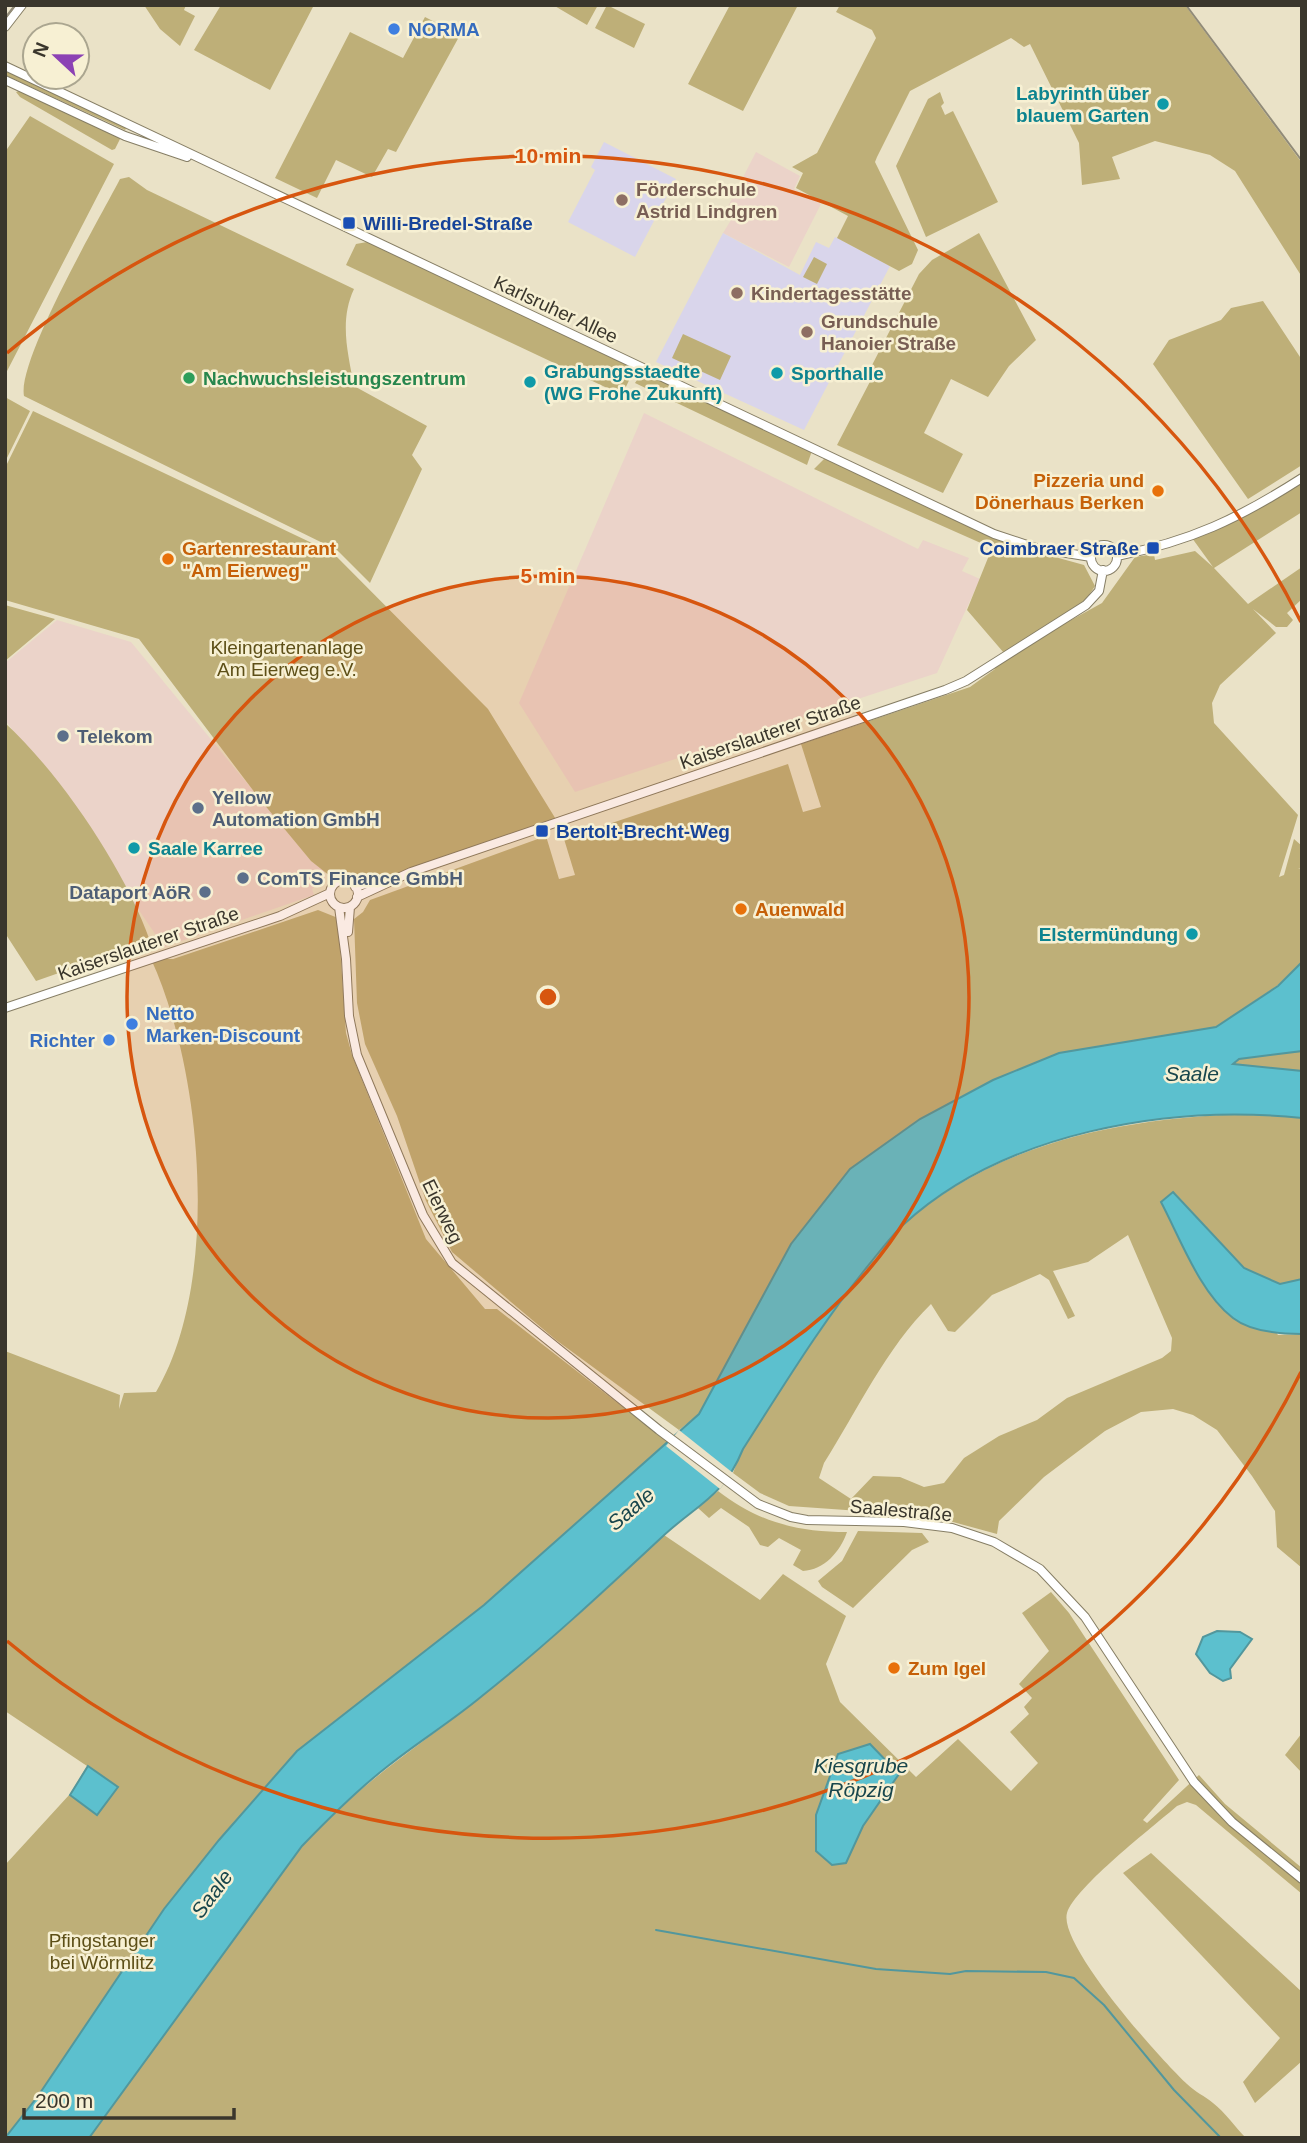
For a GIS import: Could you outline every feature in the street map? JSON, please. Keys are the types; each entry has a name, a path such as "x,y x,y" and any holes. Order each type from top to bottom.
{"street":[{"path":"6,27 22,5"},
{"path":"5,58 18,72"},
{"name":"Karlsruher Allee","path":"5,66 994,534 1036,548 1091,557"},
{"name":"Karlsruher Allee","path":"5,80 125,136 204,160"},
{"path":"1117,556 1192,538 1237,517 1302,478"},
{"path":"1106,545 1113,549 1117,556 1115,565 1103,570 1093,565 1091,557 1094,549 1106,545"},
{"name":"Kaiserslauterer Straße","path":"355,887 411,872 966,681 1086,605 1099,591 1103,570"},
{"name":"Kaiserslauterer Straße","path":"357,897 411,872"},
{"path":"339,881 348,881 355,887 357,897 350,907 336,905 330,893 339,881"},
{"name":"Kaiserslauterer Straße","path":"5,1008 301,908 330,893"},
{"name":"Kaiserslauterer Straße","path":"301,908 336,905"},
{"name":"Eierweg","path":"336,905 346,959"},
{"name":"Eierweg","path":"350,907 346,959 349,1016 357,1055 423,1215 442,1250 463,1275 738,1491"},
{"name":"Saalestraße","path":"738,1491 765,1508 790,1517 904,1522 952,1528 1009,1549 1054,1581 1085,1617 1194,1782 1232,1822 1302,1879"}],"shaded area":[{"name":"Förderschule Astrid Lindgren","path":"604,142 676,179 635,257 568,222 595,170 591,167"},
{"path":"756,152 800,176 794,189 821,204 789,267 723,233 731,220 723,216"},
{"name":"Grundschule Hanoier Straße","path":"723,233 800,275 816,242 829,248 835,237 890,266 804,430 656,362"},
{"path":"644,413 918,549 923,540 969,558 962,571 980,579 937,673 575,792 519,703"},
{"path":"57,620 131,642 311,861 324,870 325,878 312,889 314,895 164,947 132,900 104,850 5,720 5,663"}],"green space":[{"path":"144,5 186,5 184,10 195,16 180,46 160,29"},
{"path":"221,5 314,5 270,90 194,50"},
{"path":"553,5 598,5 587,25"},
{"path":"607,5 645,24 634,48 595,28"},
{"path":"730,5 798,5 743,111 688,84"},
{"path":"840,5 1185,5 1302,163 1302,277 1235,171 1210,155 1155,141 1112,157 1120,179 1082,185 1079,143 1030,44 1024,47 1011,38 910,91 877,157 875,162 918,250 912,264 899,271 837,238 848,216 796,188 803,173 792,167 817,153 876,38 872,30 836,12"},
{"path":"425,17 460,35 396,152 388,149 372,177 336,160 317,198 275,178 350,32 403,58"},
{"path":"5,68 21,76 21,82 5,75"},
{"path":"19,91 121,137 115,149 112,150 20,97 16,92"},
{"path":"40,91 53,91 127,127 125,130"},
{"path":"940,92 945,115 953,111 998,202 926,237 896,166 928,99"},
{"path":"30,116 114,164 5,375 5,152"},
{"name":"Nachwuchsleistungszentrum","path":"129,177 147,190 354,289 349,301 346,325 347,349 354,386 427,426 412,455 422,469 370,583 337,550 24,396 25,378 46,322 120,179"},
{"path":"979,233 1036,340 1009,366 988,397 951,379 924,433 963,454 943,493 837,445 875,372 870,369 919,274 932,260"},
{"path":"367,242 631,365 634,370 622,395 346,265 356,244"},
{"path":"814,257 827,264 817,284 803,277"},
{"path":"1263,301 1302,360 1302,465 1248,499 1153,364 1169,340 1221,320 1231,308"},
{"path":"683,334 731,356 720,380 672,358"},
{"path":"645,368 813,448 807,465 635,383"},
{"path":"5,397 30,411 5,462"},
{"name":"Kleingartenanlage Am Eierweg e.V.","path":"33,411 333,553 488,709 557,821 411,872 364,885 362,879 350,873 339,872 330,876 311,861 258,797 139,639 5,600 5,468"},
{"path":"827,456 1011,545 1084,565 1095,586 1078,607 1066,616 1004,653 967,610 992,548 814,469"},
{"path":"1302,478 1302,512 1214,568 1248,604 1302,567 1302,599 1287,613 1293,620 1287,627 1276,627 1253,609 1276,633 1220,685 1212,703 1214,723 1298,815 1279,877 1284,875 1294,839 1302,846 1302,867 1298,869 1302,868 1302,962 1277,986 1216,1027 1059,1053 993,1080 920,1119 850,1169 791,1244 699,1414 679,1430 556,1340 452,1252 426,1201 397,1116 365,1044 357,1003 354,919 363,912 370,900 546,836 559,879 575,875 564,839 788,764 803,812 821,807 801,744 970,687 995,669 997,661 1102,603 1135,557 1154,554 1155,560 1195,551 1213,567 1192,538"},
{"path":"5,605 55,619 5,661"},
{"path":"5,723 47,768 89,824 125,884 150,941 36,981 5,933"},
{"name":"Pfingstanger bei Wörmlitz","path":"318,910 338,918 346,1033 352,1055 426,1239 485,1309 497,1309 669,1443 488,1602 301,1825 192,1995 271,1884 324,1823 381,1773 528,1658 664,1535 760,1600 783,1574 846,1616 826,1664 840,1702 916,1777 958,1739 1011,1791 1038,1763 1010,1732 1029,1714 1024,1707 1032,1698 1019,1684 1049,1651 1022,1613 1051,1592 1069,1613 1179,1780 1143,1820 1147,1823 1199,1775 1225,1804 1302,1868 1302,1894 1196,1805 1187,1802 1177,1806 1099,1873 1084,1888 1067,1913 1069,1929 1078,1950 1114,2002 1174,2071 1217,2107 1246,2138 5,2138 5,1865 70,1794 87,1766 5,1711 5,1351 120,1395 119,1409 124,1393 156,1392 177,1346 190,1294 197,1236 193,1117 183,1059 169,1006 151,959 173,959","holes":["838,1754 899,1775 863,1826 846,1863 816,1815"]},
{"path":"1302,1051 1302,1071 1232,1064 1239,1059"},
{"path":"1262,1113 1302,1118 1302,1279 1280,1284 1244,1268 1174,1192 1278,1335 1302,1334 1302,1568 1277,1547 1275,1511 1217,1430 1193,1415 1173,1409 1141,1412 1105,1431 1044,1477 999,1521 997,1534 931,1516 789,1506 760,1493 733,1473 742,1449 838,1306 895,1232 943,1194 984,1171 1027,1152 1072,1137 1119,1127 1214,1115","holes":["1128,1235 1172,1338 1171,1351 1162,1358 1067,1398 1037,1420 999,1436 964,1458 944,1483 924,1487 900,1477 873,1476 851,1499 819,1478 824,1463 873,1380 900,1340 931,1304 948,1331 955,1332 992,1295 1040,1274 1049,1280 1068,1319 1075,1316 1053,1271 1088,1262"]},
{"path":"718,1491 763,1518 811,1530 847,1532 830,1559 818,1567 803,1571 793,1565 801,1550 779,1538 768,1547 760,1545 749,1527 721,1508 709,1518 698,1508"},
{"path":"858,1531 922,1533 929,1542 912,1550 853,1608 822,1587 818,1581 842,1561"},
{"path":"1302,1733 1302,1773 1285,1755"},
{"path":"1151,1853 1302,1992 1302,2061 1255,2103 1243,2082 1280,2038 1123,1873"}],"water":[{"name":"Saale","path":"1302,962 1302,1051 1239,1059 1233,1064 1302,1071 1302,1118 1198,1116 1144,1121 1090,1131 989,1167 944,1193 903,1225 854,1283 821,1329 718,1490 528,1658 471,1705 377,1775 302,1846 89,2138 5,2138 38,2096 164,1909 219,1840 297,1751 484,1605 699,1414 791,1244 850,1169 920,1119 993,1080 1059,1053 1216,1027 1278,986"},
{"path":"1173,1192 1244,1268 1280,1284 1302,1279 1302,1334 1276,1333 1248,1326 1240,1323 1221,1307 1201,1280 1161,1202"},
{"path":"1217,1631 1240,1632 1252,1639 1230,1669 1231,1678 1223,1681 1210,1673 1196,1654 1203,1637"},
{"name":"Kiesgrube Röpzig","path":"870,1744 899,1774 863,1826 846,1863 832,1865 816,1851 816,1815 838,1754"},
{"path":"88,1766 118,1787 97,1815 70,1795"}],"pier":[{"path":"679,1430 733,1473 720,1489 666,1446"}],"waterway":[{"path":"656,1930 876,1969 950,1974 966,1971 1046,1972 1074,1978 1104,2005 1174,2090 1221,2138"}],"tram line":[{"path":"5,18 15,5"},
{"path":"1186,5 1302,161"}],"place":[{"name":"NORMA","path":"394,29"},
{"name":"Labyrinth über blauem Garten","path":"1163,104"},
{"name":"Förderschule Astrid Lindgren","path":"622,200"},
{"name":"Willi-Bredel-Straße","path":"349,223"},
{"name":"Kindertagesstätte","path":"737,293"},
{"name":"Grundschule Hanoier Straße","path":"807,332"},
{"name":"Sporthalle","path":"777,373"},
{"name":"Nachwuchsleistungszentrum","path":"189,378"},
{"name":"Grabungsstaedte (WG Frohe Zukunft)","path":"530,382"},
{"name":"Pizzeria und Dönerhaus Berken","path":"1158,491"},
{"name":"Coimbraer Straße","path":"1153,548"},
{"name":"Gartenrestaurant \"Am Eierweg\"","path":"168,559"},
{"name":"Telekom","path":"63,736"},
{"name":"Yellow Automation GmbH","path":"198,808"},
{"name":"Bertolt-Brecht-Weg","path":"542,831"},
{"name":"Saale Karree","path":"134,848"},
{"name":"ComTS Finance GmbH","path":"243,878"},
{"name":"Dataport AöR","path":"205,892"},
{"name":"Auenwald","path":"741,909"},
{"name":"Elstermündung","path":"1192,934"},
{"name":"Netto Marken-Discount","path":"132,1024"},
{"name":"Richter","path":"109,1040"},
{"name":"Zum Igel","path":"894,1668"}]}
